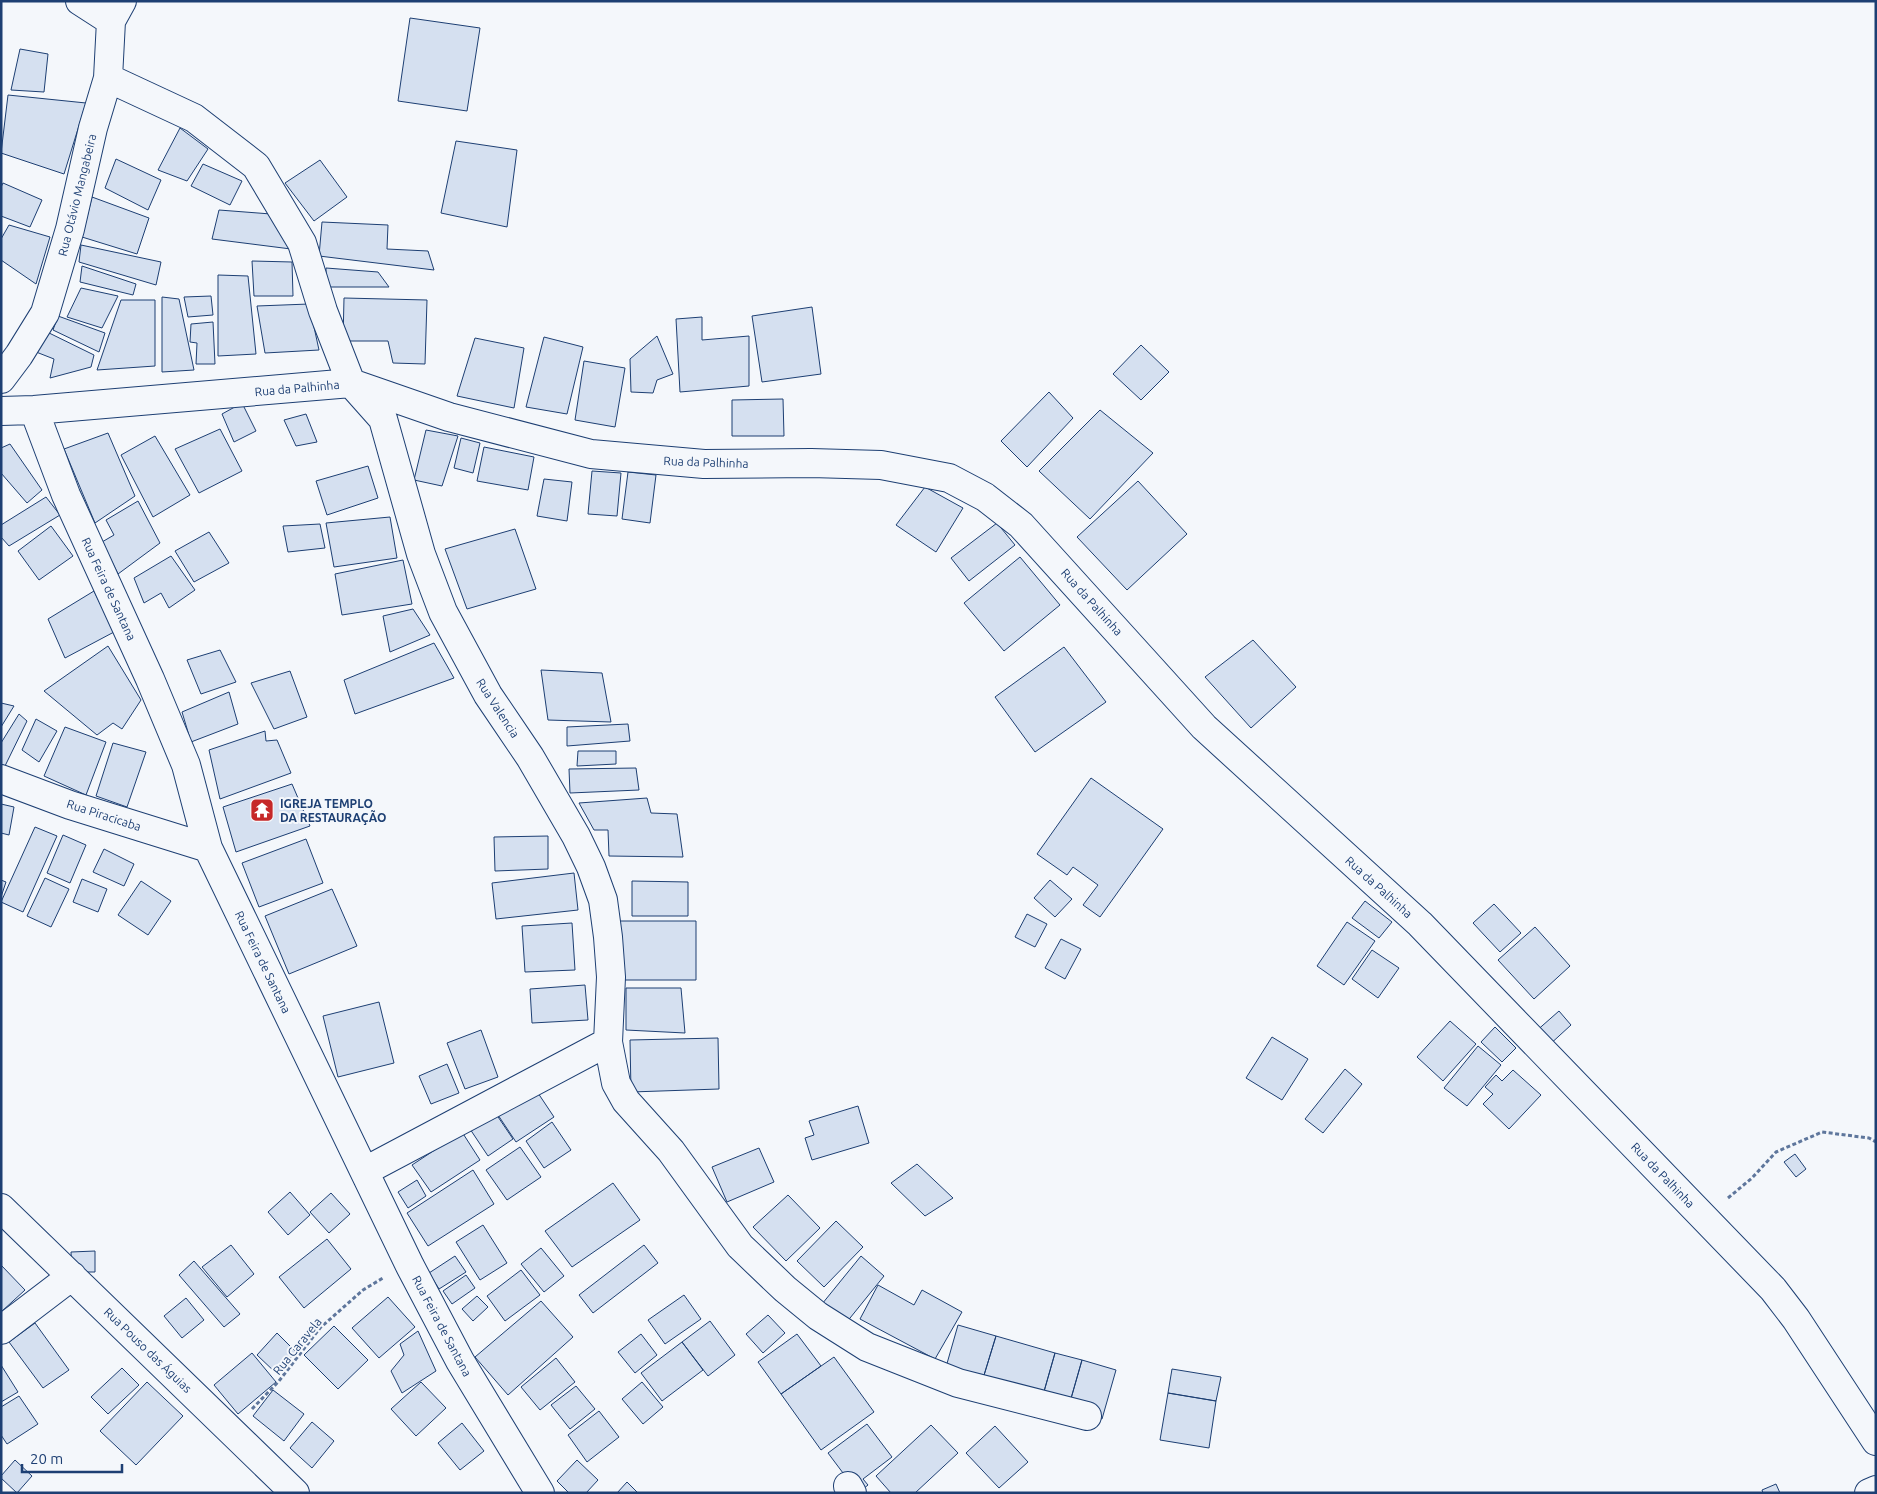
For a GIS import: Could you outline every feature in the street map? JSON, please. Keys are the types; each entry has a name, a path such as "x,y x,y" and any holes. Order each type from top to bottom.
{"street":[{"path":"80,1 117,11"},
{"name":"Rua Otávio Mangabeira","path":"2,374 19,355 45,312 70,229 93,128 108,78 117,11"},
{"path":"108,78 194,118 256,166 302,243 323,311 351,384"},
{"name":"Rua da Palhinha","path":"1,411 34,410 351,384 449,417 591,454 704,464 811,463 881,465 949,478 985,497 1021,525 1204,726 1420,924 1773,1289 1785,1304 1876,1441"},
{"name":"Rua Valencia","path":"351,384 383,419 421,554 443,612 488,695 530,757 576,836 591,867 603,900 608,936 611,977 608,1042 616,1083 626,1102 671,1152 740,1246 784,1290 811,1311 867,1347 958,1384 1087,1416"},
{"name":"Rua Feira de Santana","path":"34,410 66,495 150,679 186,765 208,848 410,1266 460,1362 540,1493"},
{"name":"Rua Piracicaba","path":"1,779 70,805 208,848"},
{"path":"365,1171 608,1042"},
{"name":"Rua Pouso das Águias","path":"1,1208 295,1493"},
{"path":"1,1330 72,1276"},
{"path":"1869,1493 1876,1490"}],"path":[{"path":"1704,1218 1752,1178 1776,1152 1822,1132 1869,1138 1876,1142"},
{"name":"Rua Caravela","path":"230,1430 280,1381 320,1328 362,1290 410,1266"}],"building":[{"path":"410,18 480,28 467,111 398,101"},
{"path":"20,49 48,54 44,92 11,90"},
{"path":"8,95 86,103 64,174 1,153"},
{"path":"180,128 208,149 187,181 158,170"},
{"path":"456,141 517,150 507,227 441,213"},
{"path":"116,159 161,180 148,210 105,188"},
{"path":"320,160 347,197 314,221 285,183"},
{"path":"203,164 242,181 230,205 191,186"},
{"path":"3,183 42,200 30,227 1,216 1,187"},
{"path":"92,197 149,218 137,254 82,237"},
{"path":"219,210 271,214 291,249 212,239"},
{"path":"322,222 388,225 387,249 428,251 434,270 319,256"},
{"path":"9,225 50,237 36,284 1,260 1,239"},
{"path":"81,245 161,262 156,285 79,262"},
{"path":"252,261 292,262 293,296 254,296"},
{"path":"82,266 136,284 133,295 80,282"},
{"path":"326,268 378,272 389,287 326,287"},
{"path":"218,275 248,276 256,354 218,356"},
{"path":"81,288 118,296 102,328 67,317"},
{"path":"211,296 213,315 188,317 184,297"},
{"path":"162,297 179,299 194,370 162,372"},
{"path":"344,298 427,300 425,364 393,363 388,341 343,341"},
{"path":"121,300 155,300 155,366 97,370"},
{"path":"309,304 319,350 265,353 257,306"},
{"path":"812,307 821,374 762,382 752,316"},
{"path":"58,316 105,333 99,352 53,330"},
{"path":"702,317 702,340 749,336 749,386 680,392 676,319"},
{"path":"213,322 215,364 196,364 197,343 190,342 191,324"},
{"path":"43,330 94,355 91,367 50,378 54,359 31,350"},
{"path":"657,336 673,374 657,380 653,393 631,392 630,359"},
{"path":"544,337 583,347 567,414 526,407"},
{"path":"475,338 524,348 514,408 457,396"},
{"path":"1141,345 1169,372 1141,400 1113,374"},
{"path":"584,361 625,368 615,427 575,420"},
{"path":"1049,392 1073,418 1027,467 1001,441"},
{"path":"783,399 784,436 732,436 732,400"},
{"path":"242,403 256,431 234,442 222,414"},
{"path":"1100,410 1153,453 1090,519 1039,471"},
{"path":"306,414 317,442 296,446 284,420"},
{"path":"220,429 242,471 199,493 175,449"},
{"path":"426,430 458,436 442,486 414,480"},
{"path":"108,433 135,496 95,523 64,449"},
{"path":"155,436 190,495 153,517 121,455"},
{"path":"461,438 480,443 473,473 454,468"},
{"path":"10,444 42,490 27,503 1,473 1,448"},
{"path":"484,447 534,457 528,490 477,481"},
{"path":"368,466 378,498 327,515 316,481"},
{"path":"592,471 621,473 617,516 588,514"},
{"path":"628,472 656,475 650,523 622,519"},
{"path":"544,479 572,482 567,521 537,516"},
{"path":"1138,481 1187,534 1127,590 1077,537"},
{"path":"925,487 963,508 936,552 896,525"},
{"path":"46,497 60,515 9,546 1,537 1,525"},
{"path":"138,501 160,543 118,574 102,542 114,535 106,520"},
{"path":"390,517 397,558 334,567 326,523"},
{"path":"997,523 1015,545 969,581 951,558"},
{"path":"320,524 325,548 288,552 283,526"},
{"path":"51,526 73,556 39,580 18,551"},
{"path":"515,529 536,589 467,609 445,549"},
{"path":"209,532 229,563 194,582 175,551"},
{"path":"171,556 195,590 169,608 161,593 144,603 134,578"},
{"path":"1020,557 1060,605 1004,651 964,603"},
{"path":"403,560 412,604 342,615 335,574"},
{"path":"94,591 114,632 65,658 48,619"},
{"path":"413,609 430,635 390,652 383,616"},
{"path":"1253,640 1296,687 1251,728 1205,677"},
{"path":"434,643 454,678 355,714 344,680"},
{"path":"108,646 141,700 122,729 113,723 97,735 44,691"},
{"path":"1064,647 1106,702 1035,752 995,697"},
{"path":"220,650 236,682 201,694 187,660"},
{"path":"541,670 602,673 611,722 548,720"},
{"path":"290,671 307,717 274,729 251,683"},
{"path":"229,692 238,724 191,742 182,712"},
{"path":"1,703 14,706 1,727"},
{"path":"19,714 27,721 5,766 1,764 1,743"},
{"path":"36,719 57,731 39,762 22,750"},
{"path":"628,724 630,741 567,746 567,727"},
{"path":"65,727 106,742 86,795 44,776"},
{"path":"265,731 266,741 277,740 291,773 220,799 209,750"},
{"path":"113,743 146,752 127,807 96,796"},
{"path":"578,751 616,751 616,764 577,766"},
{"path":"636,768 639,790 570,793 569,769"},
{"path":"1091,778 1163,829 1100,917 1083,905 1098,885 1073,867 1067,875 1037,854"},
{"path":"292,784 310,826 236,852 223,807"},
{"path":"647,798 651,813 677,814 683,857 609,856 608,830 594,830 579,803"},
{"path":"1,804 14,807 9,835 1,833"},
{"path":"35,827 57,836 23,912 1,902"},
{"path":"63,835 86,845 70,883 47,873"},
{"path":"548,836 548,869 495,871 494,837"},
{"path":"306,839 323,883 259,907 242,863"},
{"path":"104,849 134,864 124,886 93,872"},
{"path":"574,873 578,910 496,919 492,883"},
{"path":"45,878 69,889 51,927 27,916"},
{"path":"82,879 107,889 98,912 73,902"},
{"path":"1,880 6,882 1,897"},
{"path":"1050,880 1072,899 1055,917 1034,898"},
{"path":"141,881 171,901 148,935 118,915"},
{"path":"632,881 688,882 688,916 632,916"},
{"path":"332,889 357,946 289,974 265,916"},
{"path":"1365,901 1392,922 1379,938 1352,918"},
{"path":"1494,904 1521,933 1500,952 1473,923"},
{"path":"1027,914 1047,924 1035,947 1015,937"},
{"path":"619,921 696,921 696,980 619,980"},
{"path":"1347,922 1375,941 1344,985 1317,966"},
{"path":"572,923 575,970 525,972 522,926"},
{"path":"1535,927 1570,966 1534,999 1498,960"},
{"path":"1061,939 1081,949 1065,979 1045,968"},
{"path":"1372,950 1399,968 1378,998 1352,979"},
{"path":"585,985 588,1020 532,1023 530,989"},
{"path":"626,988 681,988 685,1033 626,1030"},
{"path":"379,1002 394,1063 338,1077 323,1016"},
{"path":"1559,1011 1571,1025 1547,1047 1534,1033"},
{"path":"1450,1021 1476,1044 1443,1081 1417,1057"},
{"path":"1495,1027 1516,1048 1502,1062 1481,1042"},
{"path":"481,1030 498,1077 465,1089 447,1043"},
{"path":"1272,1037 1308,1059 1282,1100 1246,1078"},
{"path":"718,1038 719,1089 631,1092 630,1040"},
{"path":"1478,1046 1501,1065 1467,1106 1444,1088"},
{"path":"447,1064 459,1093 431,1104 419,1076"},
{"path":"1345,1069 1362,1084 1323,1133 1305,1119"},
{"path":"1513,1070 1541,1095 1509,1129 1483,1104 1493,1094 1485,1087 1496,1075 1502,1081"},
{"path":"532,1084 554,1117 516,1142 494,1109"},
{"path":"858,1106 869,1143 812,1160 805,1138 814,1135 809,1121"},
{"path":"492,1108 513,1139 488,1156 466,1123"},
{"path":"552,1122 571,1150 544,1168 526,1141"},
{"path":"462,1132 480,1160 431,1192 412,1165"},
{"path":"520,1147 541,1177 507,1200 486,1170"},
{"path":"759,1148 774,1182 727,1202 712,1167"},
{"path":"1795,1154 1806,1169 1796,1177 1784,1162"},
{"path":"917,1164 953,1198 925,1216 891,1183"},
{"path":"473,1170 494,1204 428,1246 407,1213"},
{"path":"417,1180 426,1196 408,1208 398,1192"},
{"path":"613,1183 640,1220 572,1267 545,1231"},
{"path":"290,1192 310,1215 288,1235 268,1212"},
{"path":"331,1193 350,1214 329,1233 310,1212"},
{"path":"788,1195 820,1228 786,1261 753,1227"},
{"path":"836,1221 863,1247 824,1287 797,1261"},
{"path":"483,1225 507,1263 480,1280 456,1242"},
{"path":"327,1239 351,1269 304,1308 279,1277"},
{"path":"231,1245 254,1274 227,1297 202,1267"},
{"path":"644,1245 658,1263 593,1313 579,1295"},
{"path":"541,1248 564,1276 544,1292 521,1264"},
{"path":"95,1251 95,1272 72,1272 71,1252"},
{"path":"455,1256 466,1272 439,1289 429,1273"},
{"path":"861,1256 884,1276 846,1323 822,1304"},
{"path":"194,1261 240,1314 224,1327 179,1275"},
{"path":"1,1265 25,1290 1,1312"},
{"path":"521,1270 540,1295 505,1321 487,1296"},
{"path":"466,1275 475,1288 452,1304 443,1291"},
{"path":"878,1285 914,1305 922,1290 962,1312 935,1359 860,1319"},
{"path":"684,1295 701,1319 665,1344 648,1320"},
{"path":"477,1296 488,1307 473,1321 462,1309"},
{"path":"388,1297 415,1327 379,1358 352,1328"},
{"path":"186,1298 204,1320 182,1338 164,1316"},
{"path":"541,1301 573,1337 508,1395 475,1357"},
{"path":"768,1315 785,1333 763,1353 746,1334"},
{"path":"710,1321 735,1355 708,1376 682,1342"},
{"path":"35,1323 69,1370 43,1388 9,1342"},
{"path":"958,1325 996,1336 981,1385 944,1374"},
{"path":"334,1326 368,1360 338,1389 304,1355"},
{"path":"418,1331 436,1371 402,1393 391,1371 404,1355 400,1344"},
{"path":"277,1333 296,1352 276,1373 257,1355"},
{"path":"641,1334 657,1355 635,1373 618,1352"},
{"path":"797,1334 821,1366 781,1394 758,1362"},
{"path":"996,1336 1055,1353 1041,1402 981,1385"},
{"path":"682,1342 703,1370 662,1401 641,1373"},
{"path":"252,1353 276,1382 238,1414 214,1385"},
{"path":"1055,1353 1082,1360 1068,1409 1041,1402"},
{"path":"834,1357 874,1412 821,1450 781,1394"},
{"path":"556,1358 575,1382 540,1410 521,1387"},
{"path":"1082,1360 1116,1370 1102,1419 1068,1409"},
{"path":"1,1365 18,1392 1,1402"},
{"path":"122,1368 139,1385 108,1414 91,1397"},
{"path":"1172,1369 1221,1377 1216,1401 1168,1393"},
{"path":"147,1382 183,1416 136,1465 100,1431"},
{"path":"421,1382 446,1408 416,1436 391,1409"},
{"path":"642,1382 663,1407 643,1424 622,1399"},
{"path":"576,1386 595,1409 570,1429 551,1405"},
{"path":"273,1390 304,1414 284,1441 253,1416"},
{"path":"1168,1393 1216,1401 1209,1448 1160,1440"},
{"path":"19,1396 38,1424 7,1444 1,1435 1,1407"},
{"path":"599,1411 619,1437 587,1462 568,1435"},
{"path":"312,1422 334,1441 312,1468 290,1448"},
{"path":"462,1423 484,1451 460,1470 438,1443"},
{"path":"867,1424 892,1457 863,1479 868,1485 858,1493 828,1453"},
{"path":"931,1425 958,1453 915,1493 891,1493 876,1476"},
{"path":"995,1426 1028,1462 999,1488 966,1453"},
{"path":"15,1460 32,1476 17,1493 1,1478"},
{"path":"577,1460 598,1480 586,1493 569,1493 557,1481"},
{"path":"627,1482 638,1493 617,1493"},
{"path":"1776,1484 1780,1493 1763,1493 1762,1490"}],"place":[{"name":"IGREJA TEMPLO DA RESTAURAÇÃO","path":"262,810"}]}
